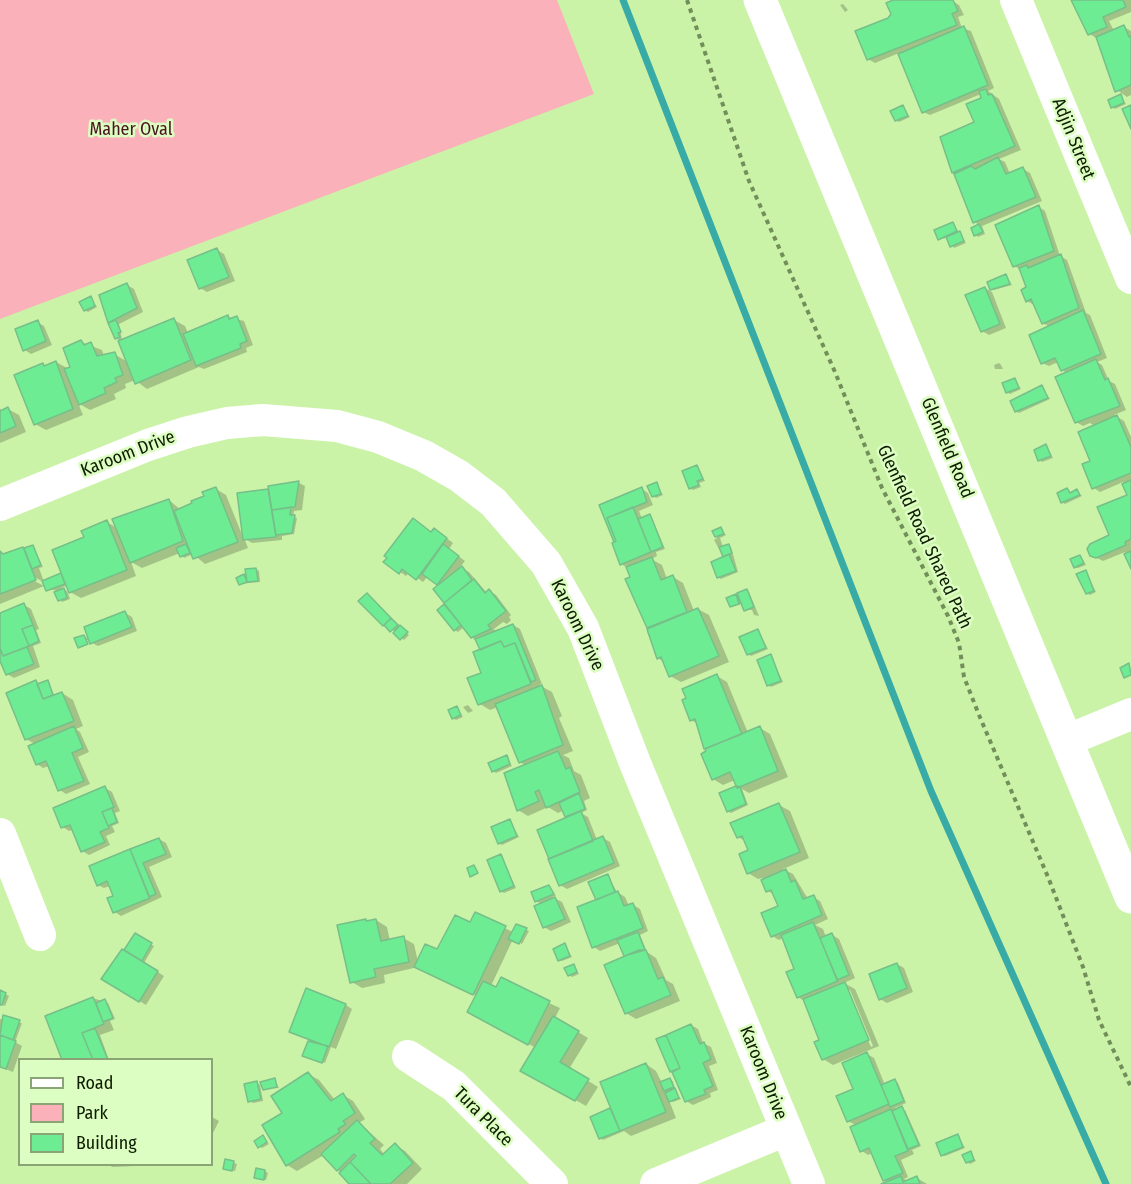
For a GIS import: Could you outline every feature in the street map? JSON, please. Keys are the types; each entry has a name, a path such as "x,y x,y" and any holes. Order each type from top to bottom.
{"main road":[{"name":"Glenfield Road","path":"760,0 1131,897"}],"street":[{"name":"Adjin Street","path":"1016,0 1131,278"},
{"name":"Karoom Drive","path":"0,505 148,445 188,432 227,423 263,420 337,426 378,437 433,461 459,476 493,502 546,563 583,628 809,1184"},
{"path":"1068,740 1131,714"},
{"path":"0,834 40,935"},
{"name":"Tura Place","path":"408,1056 454,1086 552,1184"},
{"path":"656,1184 786,1130"}],"path":[{"name":"Glenfield Road Shared Path","path":"687,0 749,181 835,372 882,488 948,616 959,644 964,677 975,706 1048,877 1083,967 1099,1020 1131,1087"}],"green space":[{"name":"Maher Oval","path":"0,0 557,0 594,94 0,319"}],"building":[{"path":"893,0 953,0 958,11 952,14 957,25 867,60 855,31 888,18 891,14 886,3"},
{"path":"1071,0 1123,0 1126,7 1103,17 1107,27 1088,35"},
{"path":"1124,25 1129,37 1131,36 1131,85 1115,92 1096,37"},
{"path":"964,26 988,85 922,113 898,54"},
{"path":"986,89 988,95 992,94 1015,146 952,173 940,137 974,122 966,104 981,98 979,91"},
{"path":"1121,94 1124,103 1111,108 1108,100"},
{"path":"903,105 908,116 895,121 890,111"},
{"path":"1131,105 1131,129 1122,109"},
{"path":"998,157 1006,174 1023,167 1036,197 973,223 954,174 971,166 975,169"},
{"path":"1039,205 1054,251 1013,267 995,225"},
{"path":"953,222 957,231 938,240 934,230"},
{"path":"979,224 983,232 974,236 971,228"},
{"path":"960,231 964,241 950,247 946,237"},
{"path":"217,248 229,277 199,289 187,260"},
{"path":"1061,254 1079,308 1042,324 1031,299 1026,302 1021,290 1026,287 1019,268 1027,265 1028,268"},
{"path":"1006,274 1010,284 990,290 987,282"},
{"path":"127,283 137,308 108,323 99,295"},
{"path":"985,287 1000,324 981,332 965,295"},
{"path":"91,296 95,306 84,311 79,302"},
{"path":"1083,310 1101,354 1061,371 1055,358 1041,364 1029,335"},
{"path":"228,315 229,319 237,316 247,341 240,344 241,348 196,366 183,334"},
{"path":"174,318 191,360 135,384 118,341"},
{"path":"38,320 46,341 23,351 15,329"},
{"path":"116,320 121,332 118,333 120,337 115,339 108,323"},
{"path":"81,340 84,345 91,342 97,356 115,352 123,375 115,378 117,382 104,388 106,393 79,405 64,369 70,367 63,348"},
{"path":"1096,359 1105,380 1108,378 1120,406 1075,423 1055,377"},
{"path":"56,361 73,409 34,425 14,375 43,363 44,366"},
{"path":"1015,378 1019,388 1006,393 1002,383"},
{"path":"1042,385 1048,398 1015,412 1010,401"},
{"path":"8,407 16,426 0,433 0,411"},
{"path":"1117,415 1131,447 1131,473 1092,489 1082,464 1090,461 1078,432"},
{"path":"1046,444 1051,456 1038,461 1034,450"},
{"path":"697,465 703,479 697,481 699,485 689,489 682,471"},
{"path":"1131,480 1131,539 1125,542 1126,545 1096,558 1090,556 1087,549 1090,544 1109,535 1097,507 1127,495 1122,484"},
{"path":"299,481 295,507 272,510 268,486"},
{"path":"657,482 661,494 652,497 647,486"},
{"path":"216,487 238,542 193,559 174,511 204,496 202,492"},
{"path":"642,487 647,502 607,518 616,541 614,542 599,505"},
{"path":"1067,488 1070,493 1077,489 1080,495 1061,503 1057,493"},
{"path":"268,489 276,537 243,540 237,493"},
{"path":"169,499 183,541 130,563 112,519"},
{"path":"291,507 290,515 295,515 292,533 276,535 272,510"},
{"path":"633,507 651,552 620,565 612,543 616,541 607,518"},
{"path":"650,514 663,547 651,552 638,519"},
{"path":"413,518 431,532 434,528 447,538 416,580 402,569 399,574 383,562 387,558 384,556"},
{"path":"107,520 127,570 69,593 52,550 84,537 81,531"},
{"path":"721,527 724,534 715,537 712,531"},
{"path":"186,544 190,553 180,557 176,548"},
{"path":"443,544 459,556 437,585 422,574"},
{"path":"729,544 732,553 723,557 719,547"},
{"path":"33,545 41,565 32,569 24,548"},
{"path":"23,547 36,580 0,594 0,551 3,554"},
{"path":"1131,551 1131,569 1124,554"},
{"path":"729,554 736,571 717,578 711,562"},
{"path":"1080,555 1084,563 1074,568 1070,559"},
{"path":"652,557 661,580 673,575 687,612 647,628 625,579 630,577 626,567"},
{"path":"462,566 472,580 444,603 433,589"},
{"path":"256,568 258,581 247,582 245,569"},
{"path":"1086,570 1094,591 1086,594 1076,574"},
{"path":"61,573 65,584 46,591 42,581"},
{"path":"244,574 247,582 239,585 236,578"},
{"path":"474,579 485,593 489,589 506,611 488,625 491,629 471,638 444,603"},
{"path":"64,588 67,598 58,601 54,592"},
{"path":"747,589 754,607 744,611 737,593"},
{"path":"367,593 391,618 383,626 358,601"},
{"path":"736,594 739,604 730,607 726,598"},
{"path":"24,603 33,625 22,629 29,646 3,656 0,648 0,613"},
{"path":"444,604 461,625 454,631 437,610"},
{"path":"698,608 719,656 669,677 661,657 657,659 647,629"},
{"path":"125,611 132,627 90,644 84,627"},
{"path":"391,618 398,625 390,632 384,625"},
{"path":"513,624 536,680 531,682 515,643 504,647 501,641 480,650 475,639"},
{"path":"33,625 39,641 29,646 22,629"},
{"path":"400,625 408,632 400,640 393,633"},
{"path":"758,629 766,648 747,655 739,637"},
{"path":"84,635 88,644 78,648 74,638"},
{"path":"501,641 504,647 515,643 531,684 478,705 467,678 481,673 473,652"},
{"path":"27,647 34,664 6,675 0,661 0,648 3,656"},
{"path":"771,654 781,681 767,686 757,660"},
{"path":"1129,663 1131,675 1124,678 1120,668"},
{"path":"717,674 742,734 704,749 695,719 690,721 682,700 686,698 682,689"},
{"path":"36,680 43,699 62,692 74,721 25,740 6,693"},
{"path":"48,680 53,695 43,699 37,684"},
{"path":"542,685 563,745 519,763 495,704"},
{"path":"457,706 461,715 452,719 448,710"},
{"path":"74,726 83,748 72,753 84,781 58,791 46,761 36,765 28,746"},
{"path":"760,726 778,771 737,788 730,772 712,780 701,754 706,751 705,749"},
{"path":"558,751 566,769 570,767 580,792 546,808 539,790 535,792 539,801 517,811 504,773"},
{"path":"507,755 510,764 492,772 488,763"},
{"path":"105,786 114,807 102,812 109,828 100,832 105,842 81,852 70,825 61,828 53,808"},
{"path":"736,786 740,787 746,804 727,812 719,793"},
{"path":"579,793 585,809 565,817 559,803"},
{"path":"779,803 800,852 747,874 739,854 748,850 742,836 737,838 730,823"},
{"path":"112,808 117,822 108,826 102,812"},
{"path":"581,811 593,841 549,859 537,830"},
{"path":"510,819 517,836 498,844 491,827"},
{"path":"603,836 614,863 559,886 548,859"},
{"path":"159,838 166,854 143,863 156,894 149,897 130,849"},
{"path":"130,849 150,898 113,913 107,898 113,896 107,881 97,886 89,866"},
{"path":"501,854 514,886 500,892 487,860"},
{"path":"474,865 478,873 470,877 467,868"},
{"path":"786,869 791,882 795,880 803,899 814,895 822,915 771,937 761,913 778,906 771,890 766,892 761,880"},
{"path":"608,874 615,892 596,900 588,882"},
{"path":"549,885 554,894 535,902 531,892"},
{"path":"618,891 624,906 633,903 643,928 592,948 577,907"},
{"path":"555,897 565,919 543,928 534,906"},
{"path":"475,912 506,926 473,995 414,967 425,944 437,949 455,915 470,922"},
{"path":"366,919 366,921 376,919 381,941 404,936 409,962 374,969 376,977 350,983 337,925"},
{"path":"813,922 838,981 797,998 786,972 794,969 781,935"},
{"path":"516,924 527,928 519,944 508,939"},
{"path":"638,932 645,950 624,956 617,940"},
{"path":"135,933 152,943 142,961 124,950"},
{"path":"832,933 849,975 837,980 820,938"},
{"path":"565,943 570,956 558,961 553,949"},
{"path":"122,949 158,971 139,1002 101,979"},
{"path":"639,950 646,950 658,979 663,977 671,995 625,1014 604,965"},
{"path":"897,963 907,988 879,1000 869,974"},
{"path":"574,964 577,972 568,976 564,968"},
{"path":"501,977 550,1001 528,1045 467,1012 483,981 496,987"},
{"path":"845,982 869,1040 822,1060 814,1042 819,1040 803,999"},
{"path":"306,988 346,1004 329,1047 289,1032"},
{"path":"0,990 6,993 2,1005 0,1005"},
{"path":"93,997 104,1024 82,1033 92,1058 61,1058 45,1016"},
{"path":"105,999 113,1018 103,1022 96,1003"},
{"path":"3,1015 20,1020 13,1040 0,1035"},
{"path":"553,1016 579,1031 560,1062 589,1079 575,1101 520,1071"},
{"path":"691,1024 700,1044 704,1042 711,1059 703,1063 713,1086 704,1090 706,1094 685,1102 672,1072 680,1068 666,1035"},
{"path":"95,1028 107,1058 92,1058 82,1033"},
{"path":"0,1035 16,1041 6,1069 0,1067"},
{"path":"666,1035 680,1068 670,1072 656,1039"},
{"path":"308,1041 328,1046 322,1063 302,1056"},
{"path":"867,1052 889,1104 847,1122 836,1096 853,1089 842,1063"},
{"path":"646,1063 666,1112 620,1131 600,1082"},
{"path":"308,1072 331,1101 343,1093 355,1113 343,1121 346,1124 338,1129 340,1132 286,1166 262,1125 282,1113 271,1096"},
{"path":"275,1078 277,1087 263,1090 260,1082"},
{"path":"670,1078 674,1087 664,1091 660,1082"},
{"path":"895,1079 904,1101 890,1107 881,1085"},
{"path":"257,1081 261,1099 248,1102 244,1084"},
{"path":"675,1088 679,1098 669,1102 665,1093"},
{"path":"902,1106 919,1145 908,1149 892,1111"},
{"path":"610,1108 620,1131 599,1139 590,1117"},
{"path":"891,1109 908,1151 895,1156 903,1173 883,1181 869,1148 860,1152 850,1127"},
{"path":"357,1120 375,1139 370,1143 382,1155 395,1143 413,1163 390,1184 371,1184 350,1162 356,1156 354,1154 337,1171 321,1154"},
{"path":"958,1134 963,1147 941,1156 936,1143"},
{"path":"263,1135 267,1142 258,1148 254,1141"},
{"path":"971,1151 974,1160 966,1163 962,1155"},
{"path":"225,1159 234,1161 232,1171 223,1169"},
{"path":"350,1162 371,1184 349,1184 339,1173"},
{"path":"256,1168 265,1170 264,1180 254,1178"},
{"path":"901,1176 903,1182 917,1176 920,1184 881,1184"}],"waterway":[{"path":"623,0 931,791 1106,1184"}]}
